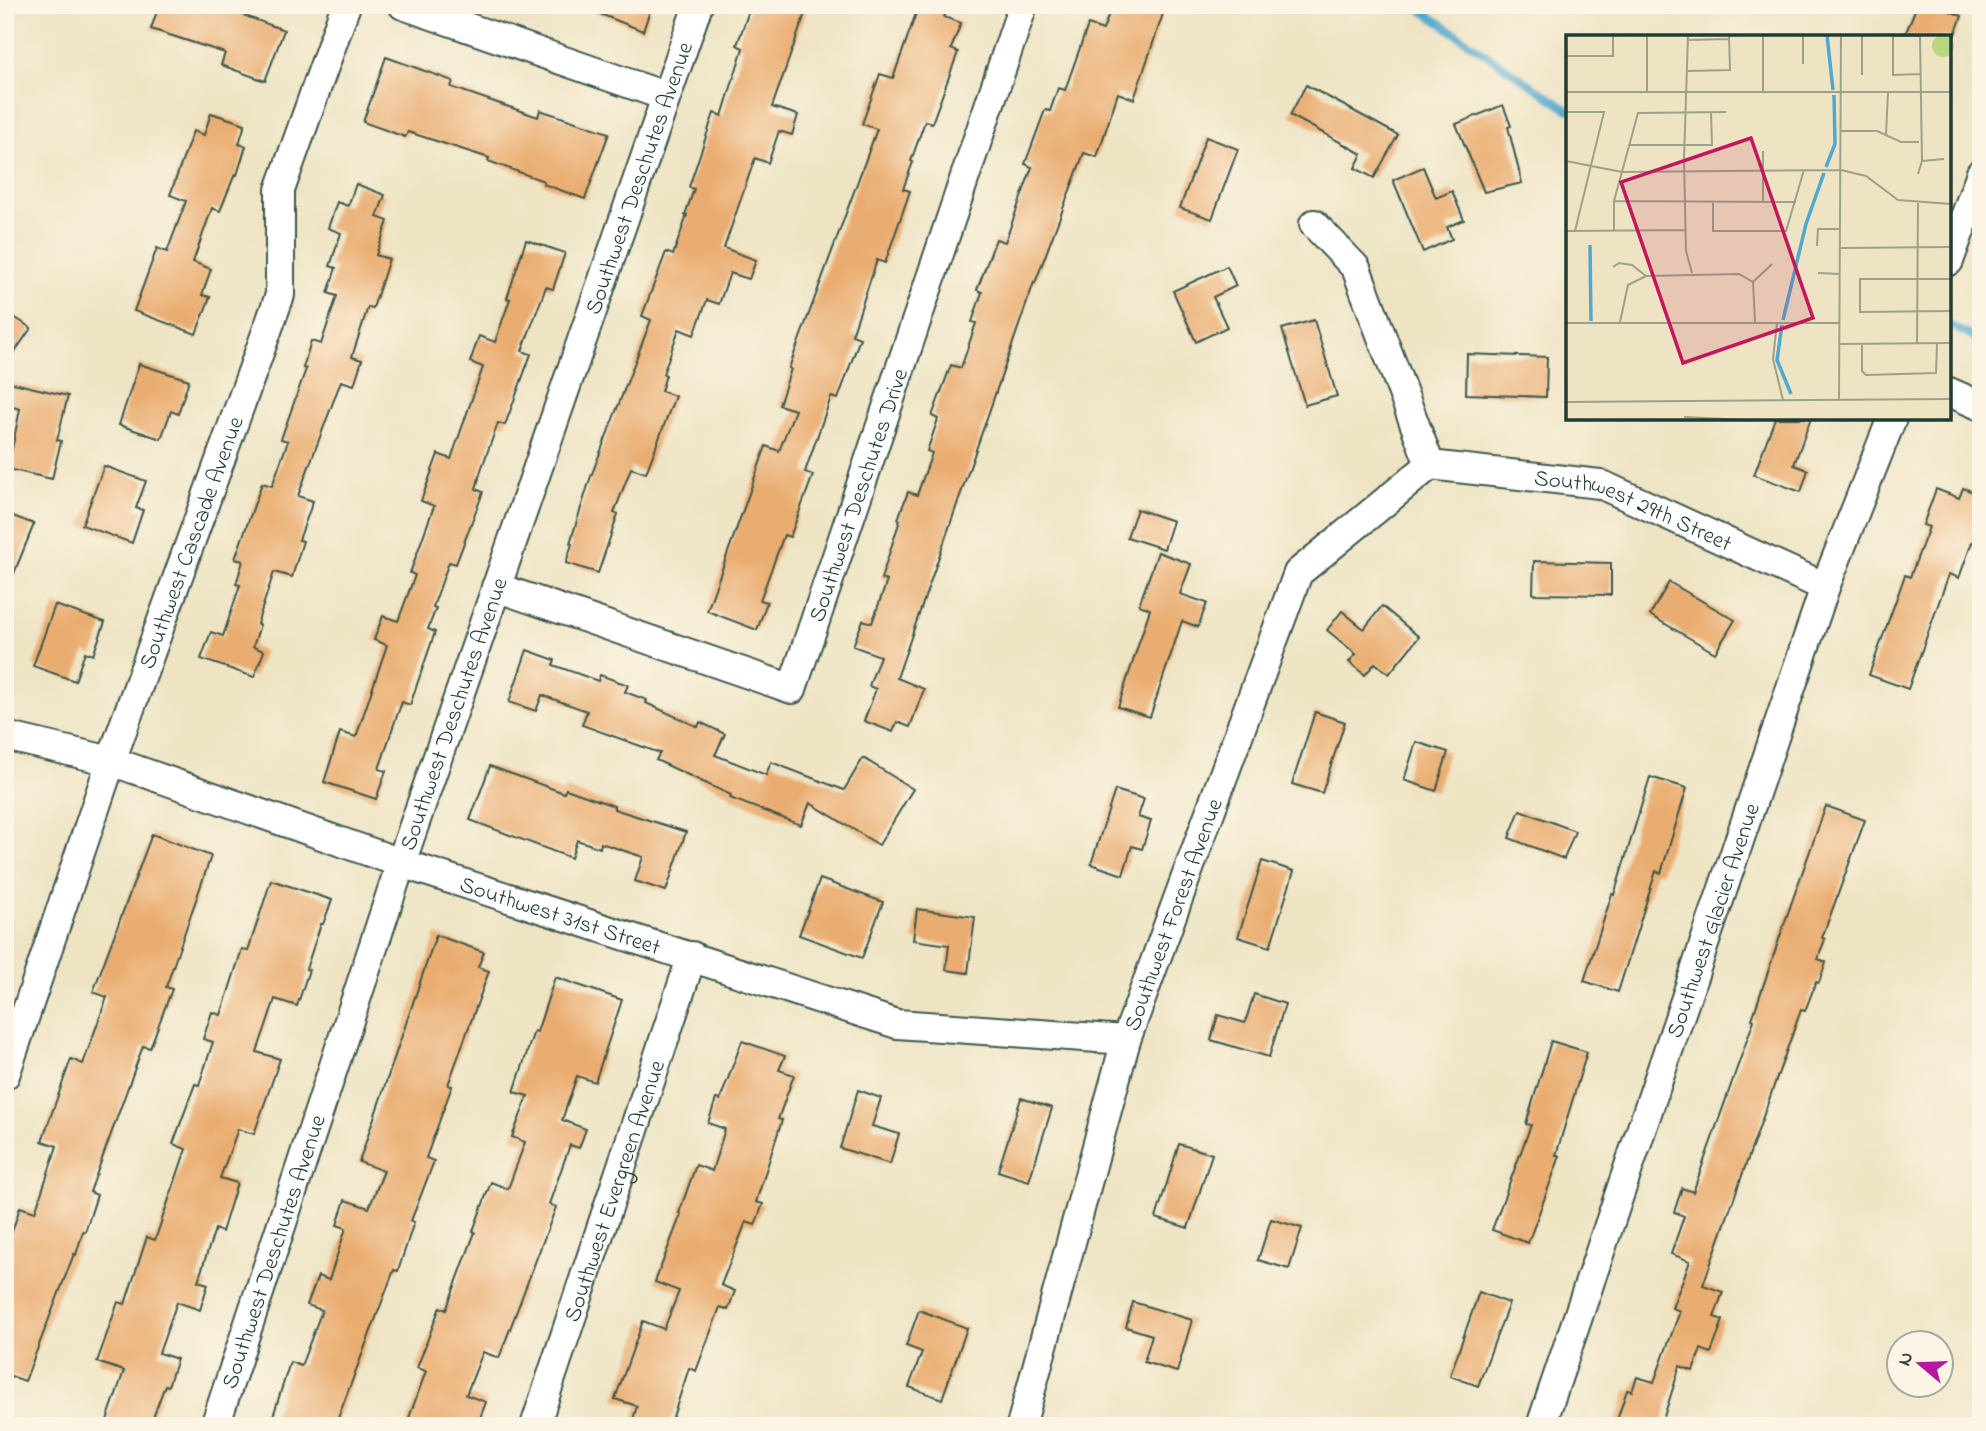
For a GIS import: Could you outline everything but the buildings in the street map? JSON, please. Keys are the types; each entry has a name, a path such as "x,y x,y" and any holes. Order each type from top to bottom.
{"street":[{"name":"Southwest Cascade Avenue","path":"5,1075 111,761 280,295 280,190 346,5"},
{"path":"403,5 665,96"},
{"name":"Southwest Deschutes Avenue","path":"215,1426 401,863 698,5"},
{"name":"Southwest Deschutes Drive","path":"496,587 792,689 1023,5"},
{"path":"1951,256 1981,173"},
{"path":"1314,224 1356,268 1430,465"},
{"path":"1951,393 1981,406"},
{"name":"Southwest Glacier Avenue","path":"1541,1426 1825,587 1891,420"},
{"name":"Southwest 29th Street","path":"1430,465 1600,485 1825,587"},
{"name":"Southwest Forest Avenue","path":"1021,1426 1126,1040 1298,573 1430,465"},
{"name":"Southwest 31st Street","path":"5,736 111,761 401,863 897,1024 1126,1040"},
{"name":"Southwest Evergreen Avenue","path":"535,1426 692,956"}],"waterway":[{"path":"1414,5 1566,109"},
{"path":"1951,326 1981,341"}]}
